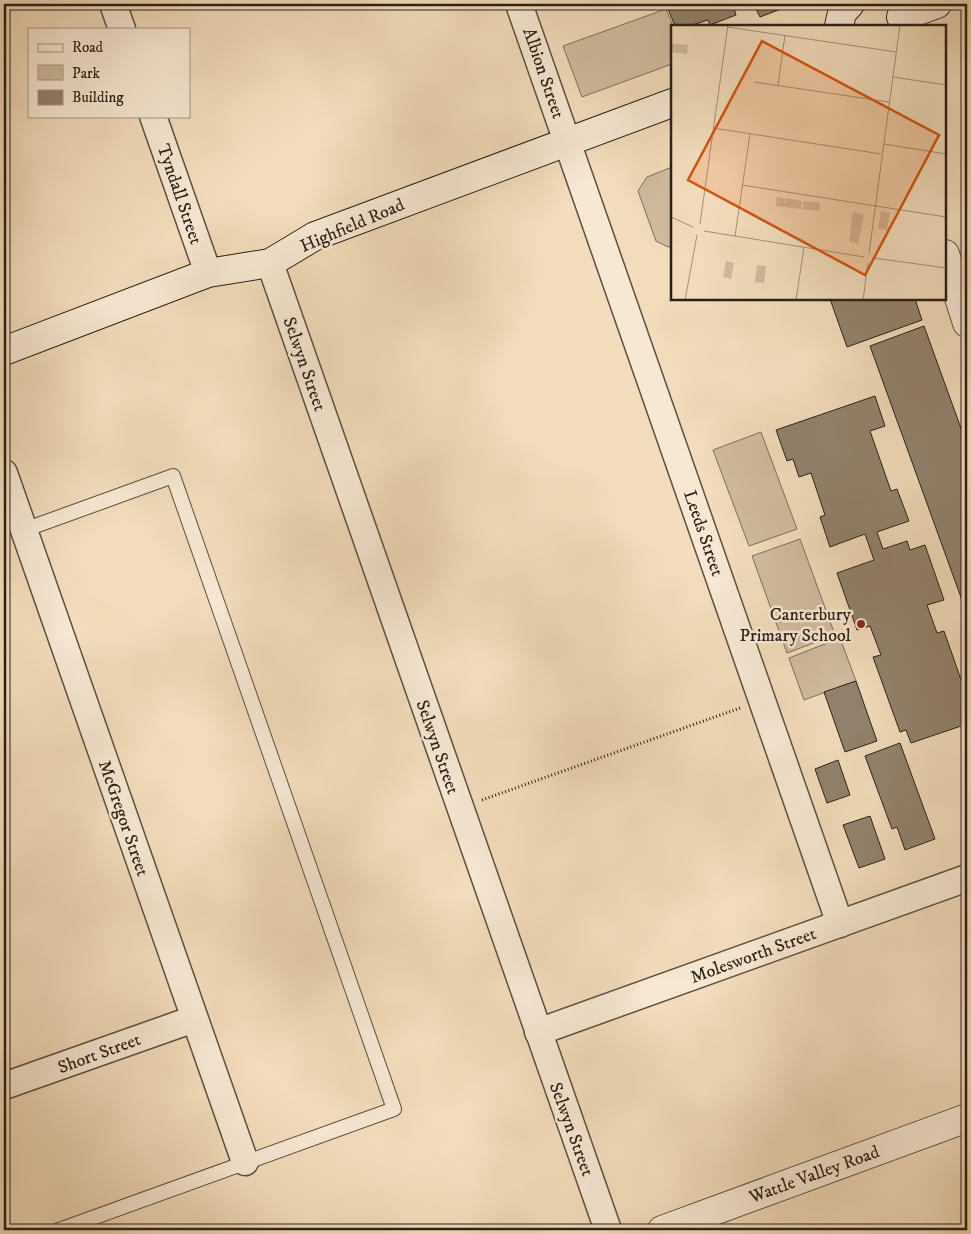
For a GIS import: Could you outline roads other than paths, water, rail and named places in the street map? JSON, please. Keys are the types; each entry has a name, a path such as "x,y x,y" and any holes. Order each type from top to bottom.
{"main road":[{"path":"839,25 842,14 850,4"},
{"path":"897,16 936,4"},
{"name":"Highfield Road","path":"4,350 208,273 270,263 316,236 671,103"},
{"path":"946,257 967,323"},
{"name":"Wattle Valley Road","path":"662,1230 967,1118"}],"street":[{"path":"113,4 122,28"},
{"name":"Albion Street","path":"519,4 568,142"},
{"name":"Tyndall Street","path":"154,118 208,273"},
{"name":"Leeds Street","path":"568,142 840,924"},
{"name":"Selwyn Street","path":"270,263 608,1230"},
{"name":"McGregor Street","path":"4,473 245,1162"},
{"name":"Molesworth Street","path":"538,1032 967,878"},
{"name":"Short Street","path":"4,1086 194,1019"}],"lane":[{"path":"24,530 173,476 394,1109 59,1230"}],"place":[{"name":"Canterbury Primary School","path":"861,624"}]}
